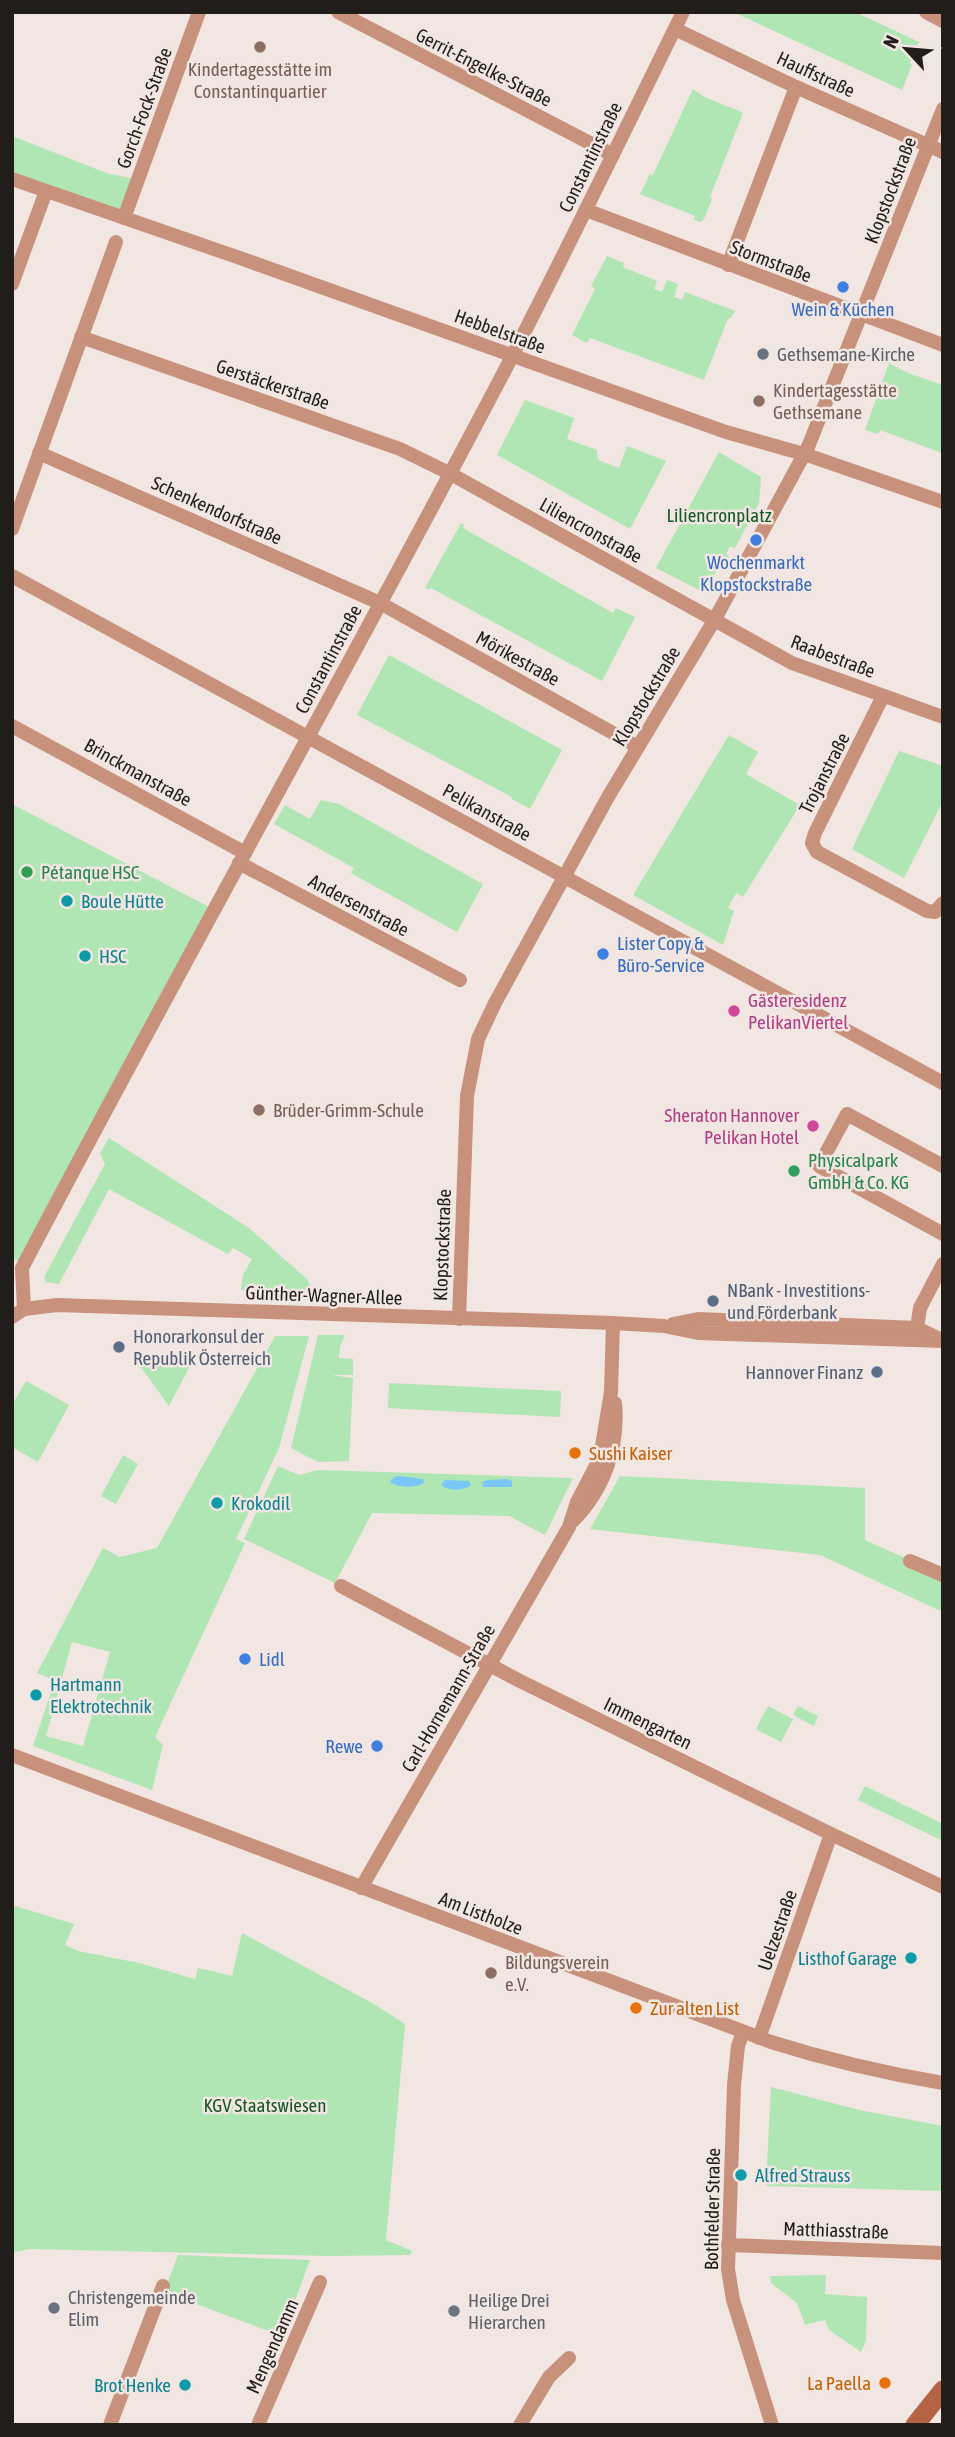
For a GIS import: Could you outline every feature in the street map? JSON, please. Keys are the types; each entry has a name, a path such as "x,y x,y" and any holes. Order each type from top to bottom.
{"street":[{"name":"Gorch-Fock-Straße","path":"124,218 199,12"},
{"name":"Gerrit-Engelke-Straße","path":"338,12 613,155"},
{"name":"Constantinstraße","path":"18,1313 22,1268 100,1118 512,355 683,12"},
{"path":"926,12 943,21"},
{"name":"Hauffstraße","path":"675,29 796,87 943,152"},
{"path":"728,265 796,87"},
{"name":"Klopstockstraße","path":"459,1319 467,1096 478,1039 565,877 638,747 715,619 804,454 943,109"},
{"name":"Hebbelstraße","path":"12,179 726,432 804,454 943,502"},
{"path":"12,284 46,191"},
{"name":"Stormstraße","path":"586,210 943,345"},
{"path":"12,528 116,242"},
{"name":"Gerstäckerstraße","path":"81,337 400,449 449,473"},
{"name":"Schenkendorfstraße","path":"38,453 380,603"},
{"name":"Liliencronstraße","path":"449,473 715,619"},
{"name":"Pelikanstraße","path":"12,576 943,1083"},
{"name":"Mörikestraße","path":"380,603 638,747"},
{"name":"Raabestraße","path":"715,619 792,663 943,717"},
{"name":"Trojanstraße","path":"883,696 812,843 817,852 927,911 935,912 943,903"},
{"name":"Brinckmanstraße","path":"12,726 242,858"},
{"name":"Andersenstraße","path":"242,858 460,980"},
{"path":"943,1166 847,1114 819,1166 943,1234"},
{"path":"917,1328 920,1308 943,1264"},
{"name":"Günther-Wagner-Allee","path":"18,1313 43,1305 613,1324 664,1326 698,1333 943,1340"},
{"name":"Günther-Wagner-Allee","path":"664,1326 698,1319 917,1328 943,1340"},
{"name":"Carl-Hornemann-Straße","path":"361,1888 569,1527 586,1508 611,1460 616,1432 615,1404 611,1392 613,1324"},
{"path":"910,1561 943,1575"},
{"name":"Immengarten","path":"341,1586 489,1665 943,1887"},
{"name":"Am Listholze","path":"12,1755 760,2038 822,2058 889,2074 943,2083"},
{"name":"Uelzestraße","path":"760,2038 831,1834"},
{"name":"Bothfelder Straße","path":"743,2032 738,2046 734,2085 728,2269 733,2300 772,2425"},
{"name":"Matthiasstraße","path":"728,2245 943,2253"},
{"name":"Mengendamm","path":"258,2425 320,2282"},
{"path":"110,2425 163,2286"},
{"path":"520,2425 549,2377 569,2358"},
{"path":"915,2425 943,2390"}],"green space":[{"path":"733,12 855,12 919,42 902,90"},
{"path":"693,89 743,113 701,222 694,220 695,216 640,194 650,174 653,175"},
{"path":"12,136 109,174 137,179 124,218 12,184"},
{"path":"607,256 624,263 623,267 657,281 654,289 662,292 667,280 678,284 674,297 682,300 685,292 735,311 730,319 728,318 704,380 590,338 587,343 572,335 595,289 591,286"},
{"path":"889,363 943,385 943,455 880,430 878,434 865,430"},
{"path":"525,400 574,418 567,439 597,450 598,460 619,468 627,446 666,461 630,529 497,455"},
{"name":"Liliencronplatz","path":"719,452 761,477 759,503 735,548 730,546 723,568 719,566 705,593 656,568"},
{"path":"461,523 463,528 613,613 616,608 635,617 602,681 431,588 425,588"},
{"path":"389,655 562,750 530,809 357,715"},
{"path":"729,735 758,752 746,774 800,805 743,897 736,893 728,908 734,911 723,945 633,895"},
{"path":"899,751 943,766 943,801 904,878 852,849"},
{"path":"321,800 339,804 483,884 457,932 351,873 354,868 274,824 285,805 310,819"},
{"path":"12,804 213,909 24,1264 12,1258"},
{"path":"109,1138 249,1228 308,1280 311,1292 241,1290 243,1275 252,1259 233,1248 228,1254 109,1189 59,1284 46,1282 44,1277 105,1164 100,1153"},
{"path":"318,1335 345,1335 339,1358 353,1359 353,1375 331,1375 353,1378 349,1461 318,1462 291,1448"},
{"path":"275,1336 309,1336 279,1448 236,1539 245,1543 155,1737 163,1745 152,1790 33,1746 55,1680 37,1673 103,1548 120,1557 157,1548","holes":["72,1642 110,1652 83,1746 46,1736"]},
{"path":"138,1363 191,1364 169,1406"},
{"path":"26,1381 69,1405 38,1462 12,1447 12,1405"},
{"path":"389,1383 561,1391 560,1417 388,1408"},
{"path":"123,1455 138,1464 116,1504 101,1496"},
{"path":"278,1466 299,1475 318,1470 573,1478 545,1535 509,1516 372,1513 335,1583 244,1539"},
{"path":"620,1476 865,1488 865,1540 943,1575 943,1612 820,1555 590,1529"},
{"path":"768,1706 793,1719 781,1742 756,1729"},
{"path":"798,1706 818,1716 814,1726 793,1715"},
{"path":"865,1786 943,1824 943,1841 858,1800"},
{"name":"KGV Staatswiesen","path":"12,1905 74,1924 65,1945 78,1951 139,1963 195,1979 198,1968 232,1976 242,1933 374,2004 405,2024 386,2240 412,2251 410,2255 328,2256 30,2249 12,2253"},
{"path":"771,2087 859,2110 943,2126 943,2191 766,2186"},
{"path":"178,2255 310,2260 282,2336 164,2292"},
{"path":"826,2275 825,2294 867,2297 866,2340 861,2352 829,2330 825,2320 805,2325 797,2303 771,2283 770,2276"}],"water":[{"path":"394,1477 423,1479 424,1483 407,1487 390,1482"},
{"path":"506,1479 512,1481 512,1487 483,1487 482,1482"},
{"path":"445,1480 469,1481 471,1485 451,1489 441,1485"}],"place":[{"name":"Kindertagesstätte im Constantinquartier","path":"260,47"},
{"name":"Wein & Küchen","path":"843,287"},
{"name":"Gethsemane-Kirche","path":"763,354"},
{"name":"Kindertagesstätte Gethsemane","path":"759,401"},
{"name":"Wochenmarkt Klopstockstraße","path":"756,540"},
{"name":"Pétanque HSC","path":"27,872"},
{"name":"Boule Hütte","path":"67,901"},
{"name":"Lister Copy & Büro-Service","path":"603,954"},
{"name":"HSC","path":"85,956"},
{"name":"Gästeresidenz PelikanViertel","path":"734,1011"},
{"name":"Brüder-Grimm-Schule","path":"259,1110"},
{"name":"Sheraton Hannover Pelikan Hotel","path":"813,1126"},
{"name":"Physicalpark GmbH & Co. KG","path":"794,1171"},
{"name":"NBank - Investitions- und Förderbank","path":"713,1301"},
{"name":"Honorarkonsul der Republik Österreich","path":"119,1347"},
{"name":"Hannover Finanz","path":"877,1372"},
{"name":"Sushi Kaiser","path":"575,1453"},
{"name":"Krokodil","path":"217,1503"},
{"name":"Lidl","path":"245,1659"},
{"name":"Hartmann Elektrotechnik","path":"36,1695"},
{"name":"Rewe","path":"377,1746"},
{"name":"Listhof Garage","path":"911,1958"},
{"name":"Bildungsverein e.V.","path":"491,1973"},
{"name":"Zur alten List","path":"636,2008"},
{"name":"Alfred Strauss","path":"741,2175"},
{"name":"Christengemeinde Elim","path":"54,2308"},
{"name":"Heilige Drei Hierarchen","path":"454,2311"},
{"name":"La Paella","path":"885,2383"},
{"name":"Brot Henke","path":"185,2385"}]}
